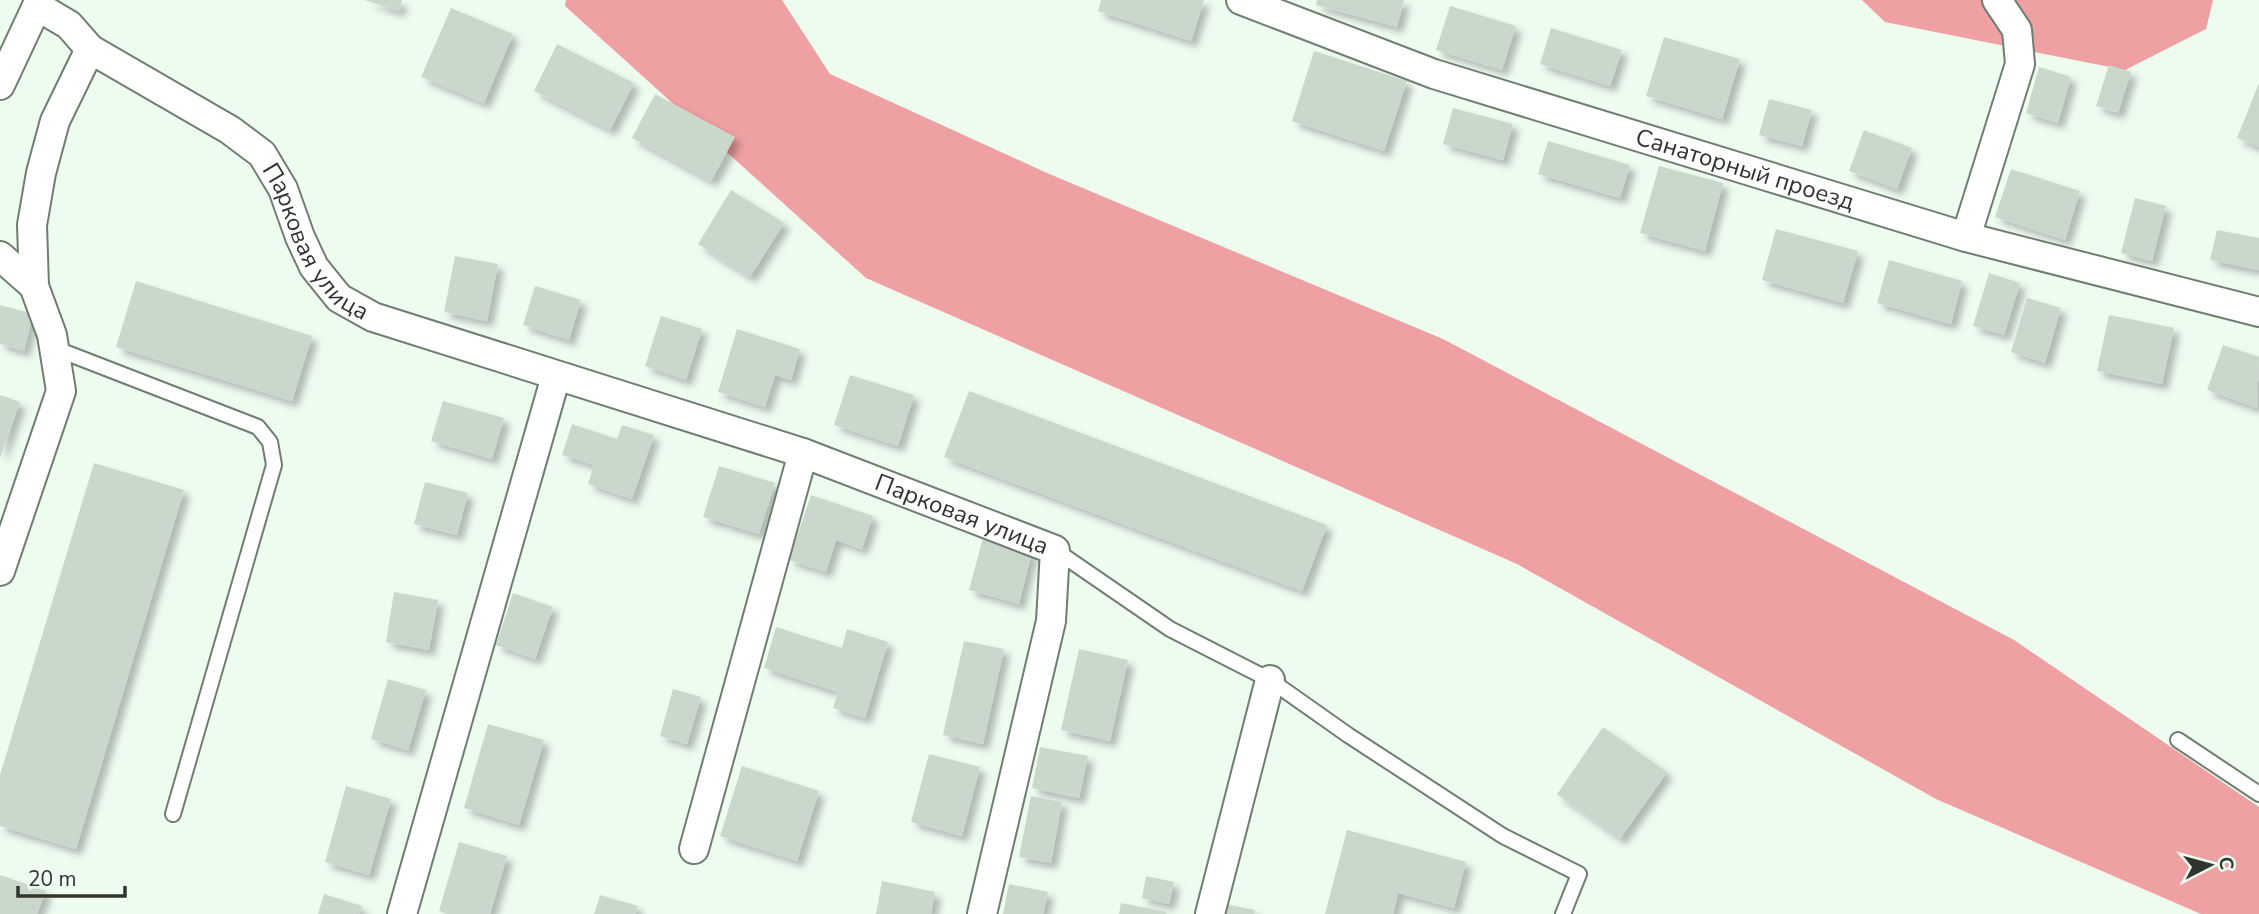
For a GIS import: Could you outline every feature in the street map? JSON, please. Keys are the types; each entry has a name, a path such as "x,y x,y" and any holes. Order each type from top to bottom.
{"street":[{"name":"Санаторный проезд","path":"1241,0 1434,74 1966,237 2259,312"},
{"path":"1966,237 2020,64 2017,30 1997,0"},
{"name":"Парковая улица","path":"0,85 38,3 69,25 90,49 230,130 262,153 283,188 314,267 339,298 373,317 803,453 1055,550 1051,621 982,914"},
{"path":"0,571 61,391 52,335 34,286 32,225 41,173 55,121 90,49"},
{"path":"0,256 34,286"},
{"path":"402,914 556,376"},
{"path":"694,849 803,453"},
{"path":"1210,914 1270,680"}],"lane":[{"path":"54,348 258,427 270,442 274,466 173,814"},
{"path":"1055,550 1170,629 1270,680 1348,735 1503,836 1579,874 1563,914"},
{"path":"2178,740 2259,794"}],"shaded area":[{"path":"566,0 782,0 830,74 1047,173 1443,339 2014,640 2259,807 2259,914 2201,914 1936,799 1517,564 866,278 565,6"},
{"path":"1862,0 2213,0 2206,29 2125,70 1885,22"}],"building":[{"path":"364,0 402,0 399,11"},
{"path":"1101,0 1204,0 1191,41 1098,11"},
{"path":"1317,0 1404,0 1397,27 1316,5"},
{"path":"1450,6 1516,26 1502,70 1436,50"},
{"path":"451,8 513,34 484,103 421,77"},
{"path":"1551,28 1622,50 1610,86 1540,64"},
{"path":"1664,37 1740,59 1722,119 1646,96"},
{"path":"557,44 634,83 610,130 534,91"},
{"path":"1314,51 1407,81 1384,151 1292,121"},
{"path":"2109,65 2131,72 2118,113 2096,106"},
{"path":"2039,67 2071,77 2058,123 2026,113"},
{"path":"2259,83 2259,147 2237,138"},
{"path":"655,94 735,137 711,181 632,138"},
{"path":"1769,99 1812,110 1802,146 1759,135"},
{"path":"1453,108 1513,124 1503,160 1443,144"},
{"path":"1864,130 1912,148 1897,189 1849,171"},
{"path":"1548,141 1630,165 1620,198 1538,174"},
{"path":"1659,166 1723,183 1705,251 1640,233"},
{"path":"2011,169 2080,191 2065,240 1995,217"},
{"path":"731,190 784,223 750,277 698,244"},
{"path":"2135,198 2166,206 2152,261 2121,253"},
{"path":"1776,229 1858,251 1843,303 1762,280"},
{"path":"2217,230 2259,238 2259,270 2210,260"},
{"path":"455,256 498,264 487,321 444,312"},
{"path":"1889,260 1962,281 1951,324 1877,303"},
{"path":"1989,273 2020,283 2004,335 1973,326"},
{"path":"136,281 312,336 292,401 116,347"},
{"path":"535,286 581,300 569,340 523,325"},
{"path":"2027,298 2061,308 2045,363 2011,352"},
{"path":"0,305 33,314 24,351 0,344"},
{"path":"2109,315 2174,328 2162,384 2097,371"},
{"path":"661,316 702,329 686,380 645,366"},
{"path":"737,329 800,349 791,380 775,375 765,407 718,392"},
{"path":"2223,345 2259,357 2257,408 2207,390"},
{"path":"850,375 914,395 898,446 834,425"},
{"path":"969,391 1327,525 1302,591 944,457"},
{"path":"0,395 20,402 0,458"},
{"path":"443,401 504,418 492,459 431,441"},
{"path":"572,424 617,439 622,425 654,435 632,499 588,484 594,465 562,455"},
{"path":"94,463 184,490 76,849 0,826 0,775"},
{"path":"719,466 775,483 759,534 703,517"},
{"path":"425,482 468,493 457,535 414,524"},
{"path":"811,495 873,516 862,549 836,540 826,572 789,560"},
{"path":"983,538 1032,551 1019,604 969,590"},
{"path":"394,592 438,600 429,650 386,642"},
{"path":"513,593 553,607 535,659 496,645"},
{"path":"776,627 842,648 847,629 888,642 865,718 833,708 838,692 764,668"},
{"path":"964,641 1004,649 983,744 943,735"},
{"path":"1079,649 1128,660 1110,741 1061,730"},
{"path":"388,679 426,690 408,750 371,739"},
{"path":"673,689 701,697 687,744 660,736"},
{"path":"488,724 544,740 519,825 464,808"},
{"path":"1603,727 1667,772 1620,839 1557,794"},
{"path":"1040,747 1088,756 1079,798 1032,788"},
{"path":"929,754 980,767 962,836 911,822"},
{"path":"742,766 819,791 797,861 720,836"},
{"path":"346,786 391,799 369,875 325,862"},
{"path":"1031,796 1062,802 1051,863 1019,857"},
{"path":"1347,830 1466,862 1454,908 1398,893 1393,914 1325,914"},
{"path":"459,842 507,856 490,914 448,914 439,911"},
{"path":"0,875 46,891 37,914 0,914"},
{"path":"1146,876 1174,882 1169,904 1142,898"},
{"path":"882,881 935,892 931,914 876,914"},
{"path":"1009,884 1048,892 1043,914 1003,914"},
{"path":"324,894 362,906 359,914 318,914"},
{"path":"600,895 638,906 635,914 594,914"},
{"path":"1121,903 1167,912 1119,914"},
{"path":"1225,904 1255,910 1254,914 1222,914"}]}
